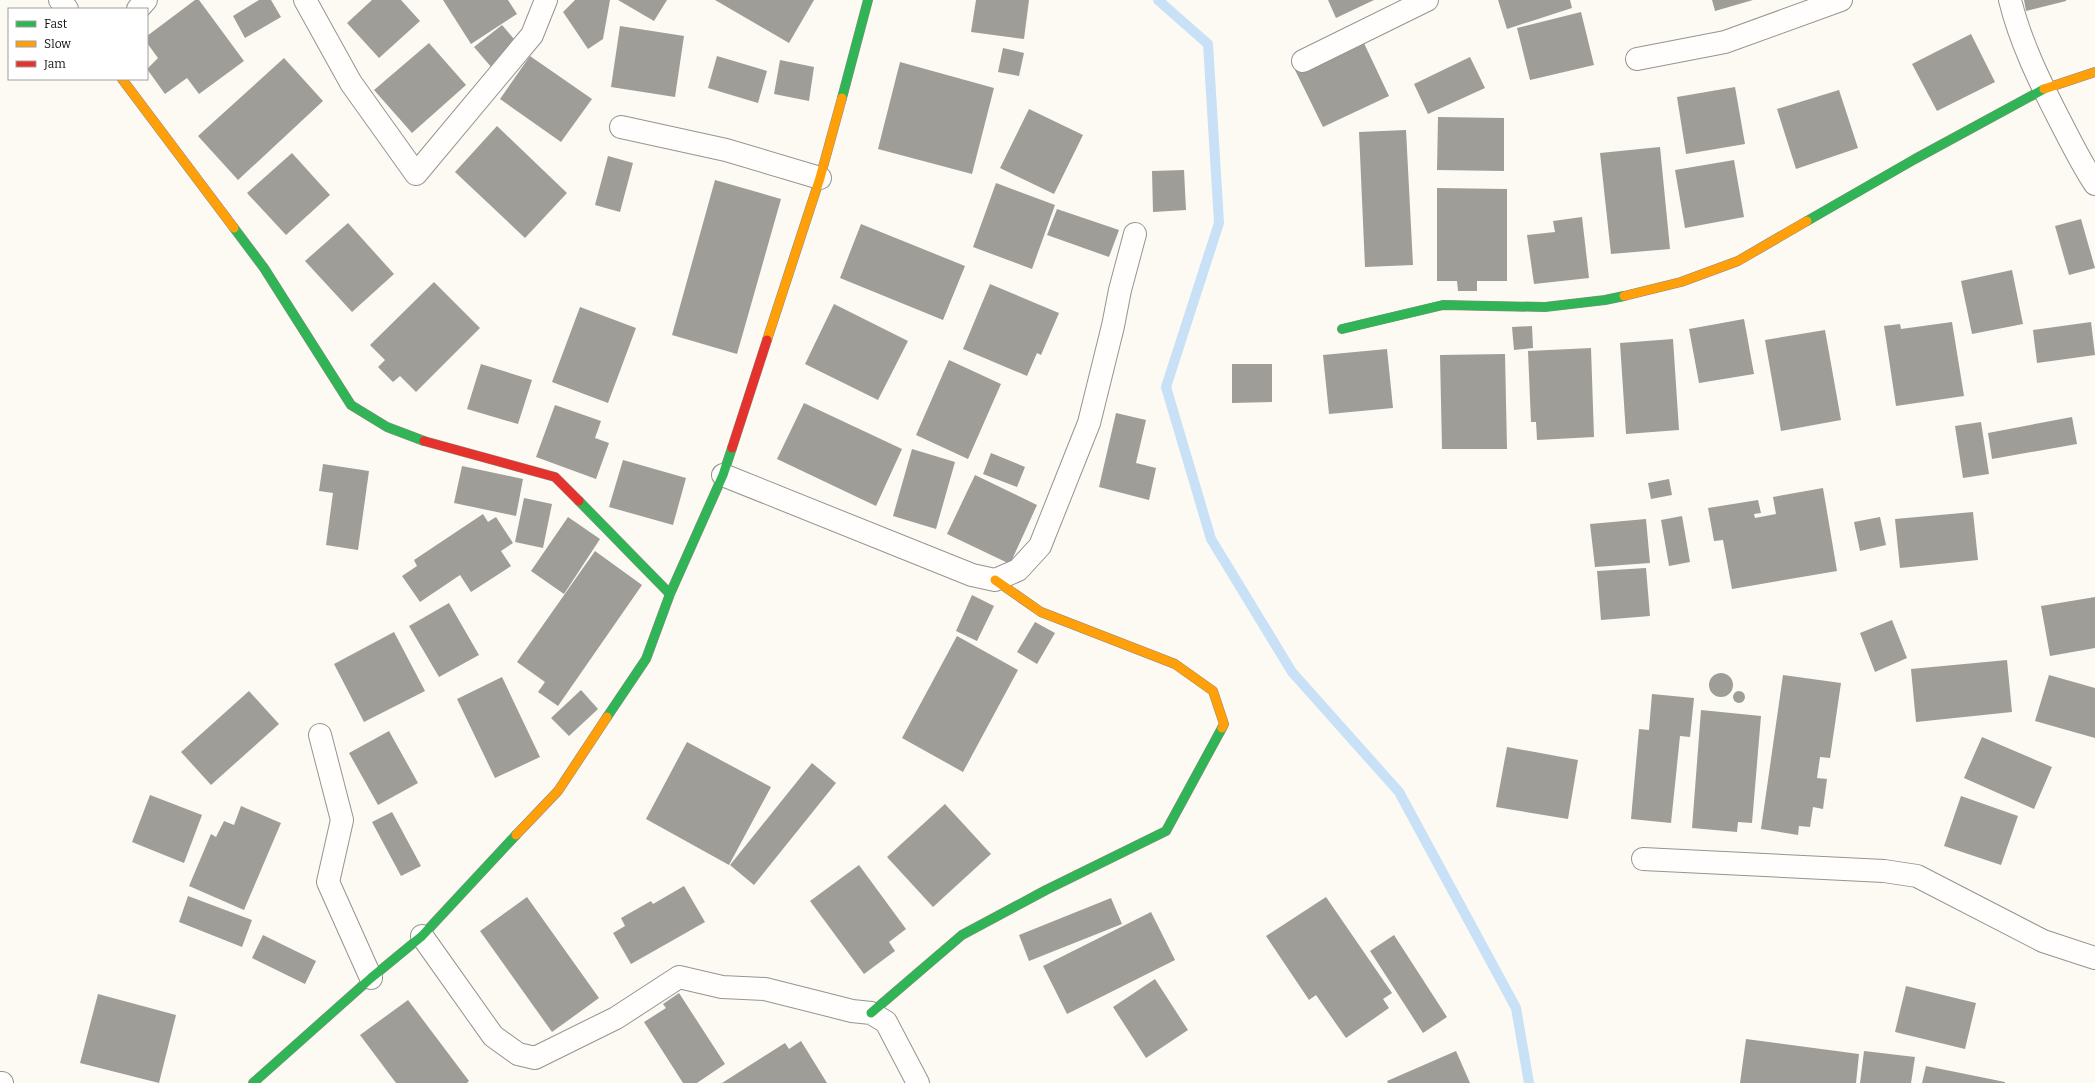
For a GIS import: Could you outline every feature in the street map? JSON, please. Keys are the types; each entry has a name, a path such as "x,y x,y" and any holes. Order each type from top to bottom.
{"street":[{"path":"60,0 66,8"},
{"path":"139,8 146,0"},
{"path":"305,0 352,83 416,174 532,34 546,0"},
{"path":"253,1083 371,978 422,936 558,791 646,659 670,594 723,475 820,178 868,0"},
{"path":"1303,61 1427,0"},
{"path":"1637,60 1725,42 1841,0"},
{"path":"2010,0 2015,20 2044,89 2083,166 2095,184"},
{"path":"1342,329 1443,305 1545,307 1606,300 1681,282 1738,261 1915,159 2044,89 2095,72"},
{"path":"123,80 264,268 351,405 386,427 432,444 530,468 555,477 670,594"},
{"path":"621,127 726,150 820,178"},
{"path":"995,580 1018,570 1040,546 1089,423 1113,326 1120,290 1135,234"},
{"path":"723,475 972,575 995,580 1041,612 1175,664 1213,691 1224,724 1166,831 1046,890 962,935 870,1013"},
{"path":"320,735 342,820 328,882 371,978"},
{"path":"1643,859 1884,870 1918,876 2043,941 2095,958"},
{"path":"422,936 493,1036 518,1054 535,1058 616,1018 679,977 722,987 765,989 852,1011 870,1013 886,1022 918,1083"}],"building":[{"path":"195,0 199,0 244,61 199,94 187,78 165,94 148,70 148,68 158,58 148,44 148,35"},
{"path":"259,0 271,0 281,17 245,38 233,16"},
{"path":"372,0 401,0 420,21 379,58 347,23"},
{"path":"443,0 508,0 517,14 471,44"},
{"path":"575,0 610,0 603,39 588,49 563,12"},
{"path":"618,0 667,0 654,21"},
{"path":"715,0 814,0 789,43"},
{"path":"976,0 1029,0 1024,39 971,32"},
{"path":"1328,0 1374,0 1336,18"},
{"path":"1498,0 1570,0 1572,8 1507,29"},
{"path":"1712,0 1753,0 1715,11"},
{"path":"2024,0 2066,0 2066,1 2026,11"},
{"path":"1581,12 1594,65 1530,80 1517,28"},
{"path":"502,25 520,46 492,68 474,47"},
{"path":"620,26 684,36 675,97 611,87"},
{"path":"1971,34 1995,82 1937,111 1912,64"},
{"path":"1362,39 1389,96 1323,127 1295,70"},
{"path":"429,43 466,85 412,133 374,90"},
{"path":"1003,48 1024,53 1019,76 998,72"},
{"path":"530,56 592,99 561,142 500,99"},
{"path":"717,56 767,71 758,103 708,88"},
{"path":"1470,57 1485,88 1428,114 1414,84"},
{"path":"284,58 323,101 238,180 198,136"},
{"path":"780,60 814,67 809,101 774,94"},
{"path":"900,62 994,88 972,174 878,149"},
{"path":"1735,87 1745,144 1686,154 1677,97"},
{"path":"1839,90 1858,148 1796,169 1777,109"},
{"path":"1029,109 1083,135 1054,194 1000,168"},
{"path":"1438,117 1504,118 1504,171 1437,170"},
{"path":"497,126 567,193 525,238 455,172"},
{"path":"1406,130 1413,265 1365,267 1359,132"},
{"path":"1660,147 1670,249 1611,254 1600,153"},
{"path":"292,153 330,195 286,235 247,193"},
{"path":"608,156 633,163 620,212 595,205"},
{"path":"1734,160 1744,217 1685,228 1675,170"},
{"path":"1184,170 1186,210 1153,212 1152,171"},
{"path":"715,180 781,199 737,354 672,335"},
{"path":"996,183 1055,205 1032,269 973,247"},
{"path":"1437,188 1507,189 1507,281 1477,281 1477,291 1458,291 1457,281 1437,281"},
{"path":"1057,209 1119,230 1109,257 1047,235"},
{"path":"1582,217 1589,278 1534,284 1527,235 1555,232 1553,221"},
{"path":"2081,219 2095,268 2069,275 2055,226"},
{"path":"348,223 394,274 352,312 305,261"},
{"path":"861,224 965,266 943,320 840,278"},
{"path":"2012,270 2023,324 1972,334 1961,281"},
{"path":"434,282 480,328 416,392 400,376 393,382 378,367 385,360 370,345"},
{"path":"990,284 1059,313 1041,355 1037,353 1027,376 963,349"},
{"path":"834,304 908,341 878,400 805,364"},
{"path":"580,307 636,328 608,403 552,382"},
{"path":"1744,319 1754,374 1699,383 1689,329"},
{"path":"1952,322 1964,396 1896,406 1884,326 1900,324 1901,329"},
{"path":"2091,322 2095,355 2037,363 2033,330"},
{"path":"1532,326 1533,348 1514,350 1512,327"},
{"path":"1825,330 1841,420 1781,431 1765,340"},
{"path":"1673,339 1679,430 1626,434 1620,343"},
{"path":"1591,348 1594,437 1537,440 1536,422 1531,422 1528,351"},
{"path":"1387,349 1393,408 1329,414 1323,355"},
{"path":"1505,354 1507,449 1442,449 1440,355"},
{"path":"949,360 1001,384 968,459 916,435"},
{"path":"481,364 532,380 518,424 467,409"},
{"path":"1232,364 1272,364 1272,402 1232,403"},
{"path":"804,403 902,449 876,506 777,459"},
{"path":"555,405 601,421 595,438 609,443 596,479 536,457"},
{"path":"1116,413 1146,420 1136,463 1156,468 1149,500 1099,487"},
{"path":"2072,417 2077,444 1992,459 1988,433"},
{"path":"1981,422 1989,474 1963,478 1955,426"},
{"path":"912,449 955,462 936,529 893,516"},
{"path":"991,453 1025,467 1017,487 983,474"},
{"path":"623,460 686,478 673,525 609,507"},
{"path":"323,464 369,471 358,550 326,545 333,493 319,491"},
{"path":"462,466 523,479 516,516 454,503"},
{"path":"975,475 1037,505 1010,564 947,534"},
{"path":"1669,479 1672,495 1651,499 1648,483"},
{"path":"1823,488 1837,571 1732,589 1723,540 1714,541 1708,508 1758,500 1761,513 1754,514 1755,518 1776,514 1773,497"},
{"path":"524,498 552,504 543,548 515,542"},
{"path":"1973,512 1978,560 1900,568 1895,519"},
{"path":"483,514 488,522 496,517 513,543 501,551 511,566 471,592 460,575 420,602 402,576 417,566 414,560"},
{"path":"1682,516 1690,562 1669,566 1661,520"},
{"path":"568,517 600,539 564,594 531,571"},
{"path":"1880,517 1886,545 1860,551 1854,522"},
{"path":"1646,519 1650,563 1595,567 1590,524"},
{"path":"595,551 642,585 558,706 538,692 545,682 517,662"},
{"path":"1646,568 1650,616 1601,620 1597,571"},
{"path":"972,595 994,606 977,641 956,631"},
{"path":"2095,597 2095,648 2050,656 2041,606"},
{"path":"449,603 479,655 439,677 409,626"},
{"path":"1892,620 1907,658 1875,672 1860,633"},
{"path":"1035,622 1055,633 1037,664 1017,652"},
{"path":"394,632 425,691 364,722 334,664"},
{"path":"957,636 1018,670 963,772 902,738"},
{"path":"2007,660 2012,712 1916,722 1911,669"},
{"path":"1721,673 1730,676 1733,685 1730,694 1721,697 1712,694 1709,685 1712,676"},
{"path":"1783,675 1841,683 1830,758 1820,757 1817,778 1827,779 1823,809 1813,807 1810,827 1799,826 1798,835 1761,829"},
{"path":"2049,675 2095,688 2095,738 2035,721"},
{"path":"502,677 540,757 495,778 457,699"},
{"path":"581,690 598,709 569,736 551,718"},
{"path":"249,691 279,724 211,785 181,752"},
{"path":"1737,691 1741,691 1745,697 1741,703 1737,703 1733,699 1733,695"},
{"path":"1652,694 1694,698 1690,737 1680,736 1671,823 1631,819 1639,729 1649,730"},
{"path":"1701,710 1761,716 1752,823 1738,822 1737,832 1692,828"},
{"path":"389,731 418,783 378,805 349,753"},
{"path":"1982,737 2052,767 2034,809 1964,778"},
{"path":"687,742 771,787 729,865 646,819"},
{"path":"1507,747 1578,760 1568,819 1496,807"},
{"path":"812,763 836,783 754,885 730,865"},
{"path":"150,795 202,815 184,863 132,842"},
{"path":"1961,796 2018,816 2001,865 1944,846"},
{"path":"945,804 991,854 933,907 887,857"},
{"path":"241,806 281,823 244,910 189,886 211,834 216,837 224,821 234,825"},
{"path":"392,812 421,866 401,876 372,822"},
{"path":"859,865 906,929 889,942 895,951 864,974 810,901"},
{"path":"684,886 705,922 631,964 613,933 625,926 621,918 651,901 653,904"},
{"path":"188,896 252,920 242,947 179,922"},
{"path":"527,897 599,998 552,1032 480,931"},
{"path":"1326,897 1392,993 1383,999 1389,1008 1346,1038 1316,995 1309,1000 1266,936"},
{"path":"1111,898 1122,924 1029,961 1019,935"},
{"path":"1151,912 1175,960 1067,1014 1043,966"},
{"path":"263,935 316,961 305,984 252,958"},
{"path":"1394,935 1447,1017 1423,1033 1370,951"},
{"path":"1155,979 1188,1030 1146,1058 1113,1007"},
{"path":"1906,986 1976,1003 1965,1049 1895,1032"},
{"path":"679,993 725,1064 697,1083 683,1083 644,1022 666,1008 663,1004"},
{"path":"98,994 176,1015 159,1083 80,1063"},
{"path":"408,1000 469,1081 467,1083 396,1083 360,1035"},
{"path":"1746,1039 1859,1054 1856,1083 1740,1083"},
{"path":"801,1041 827,1083 722,1083 785,1043 789,1049"},
{"path":"1456,1051 1470,1083 1388,1083 1387,1081"},
{"path":"1864,1051 1915,1057 1911,1083 1860,1083"},
{"path":"1926,1066 2005,1082 2005,1083 1922,1083"}],"waterway":[{"path":"1158,0 1208,44 1219,223 1166,387 1211,539 1292,672 1399,792 1516,1008 1529,1083"}],"traffic: fast":[{"path":"842,98 868,0"},
{"path":"1807,221 1915,159 2044,89"},
{"path":"234,228 264,268 351,405 387,427 424,441"},
{"path":"1342,329 1443,305 1545,307 1605,300 1624,296"},
{"path":"607,717 646,659 670,594 723,475 732,448"},
{"path":"579,501 670,594"},
{"path":"871,1013 962,935 1046,890 1166,831 1222,728"},
{"path":"253,1083 371,978 422,936 516,835"}],"traffic: slow":[{"path":"2044,89 2095,72"},
{"path":"123,80 234,228"},
{"path":"767,340 820,178 842,98"},
{"path":"1624,296 1681,282 1738,261 1807,221"},
{"path":"995,580 1041,612 1175,664 1213,691 1224,724 1222,728"},
{"path":"516,835 558,791 607,717"}],"traffic: jam":[{"path":"732,448 767,340"},
{"path":"424,441 555,477 579,501"}]}
